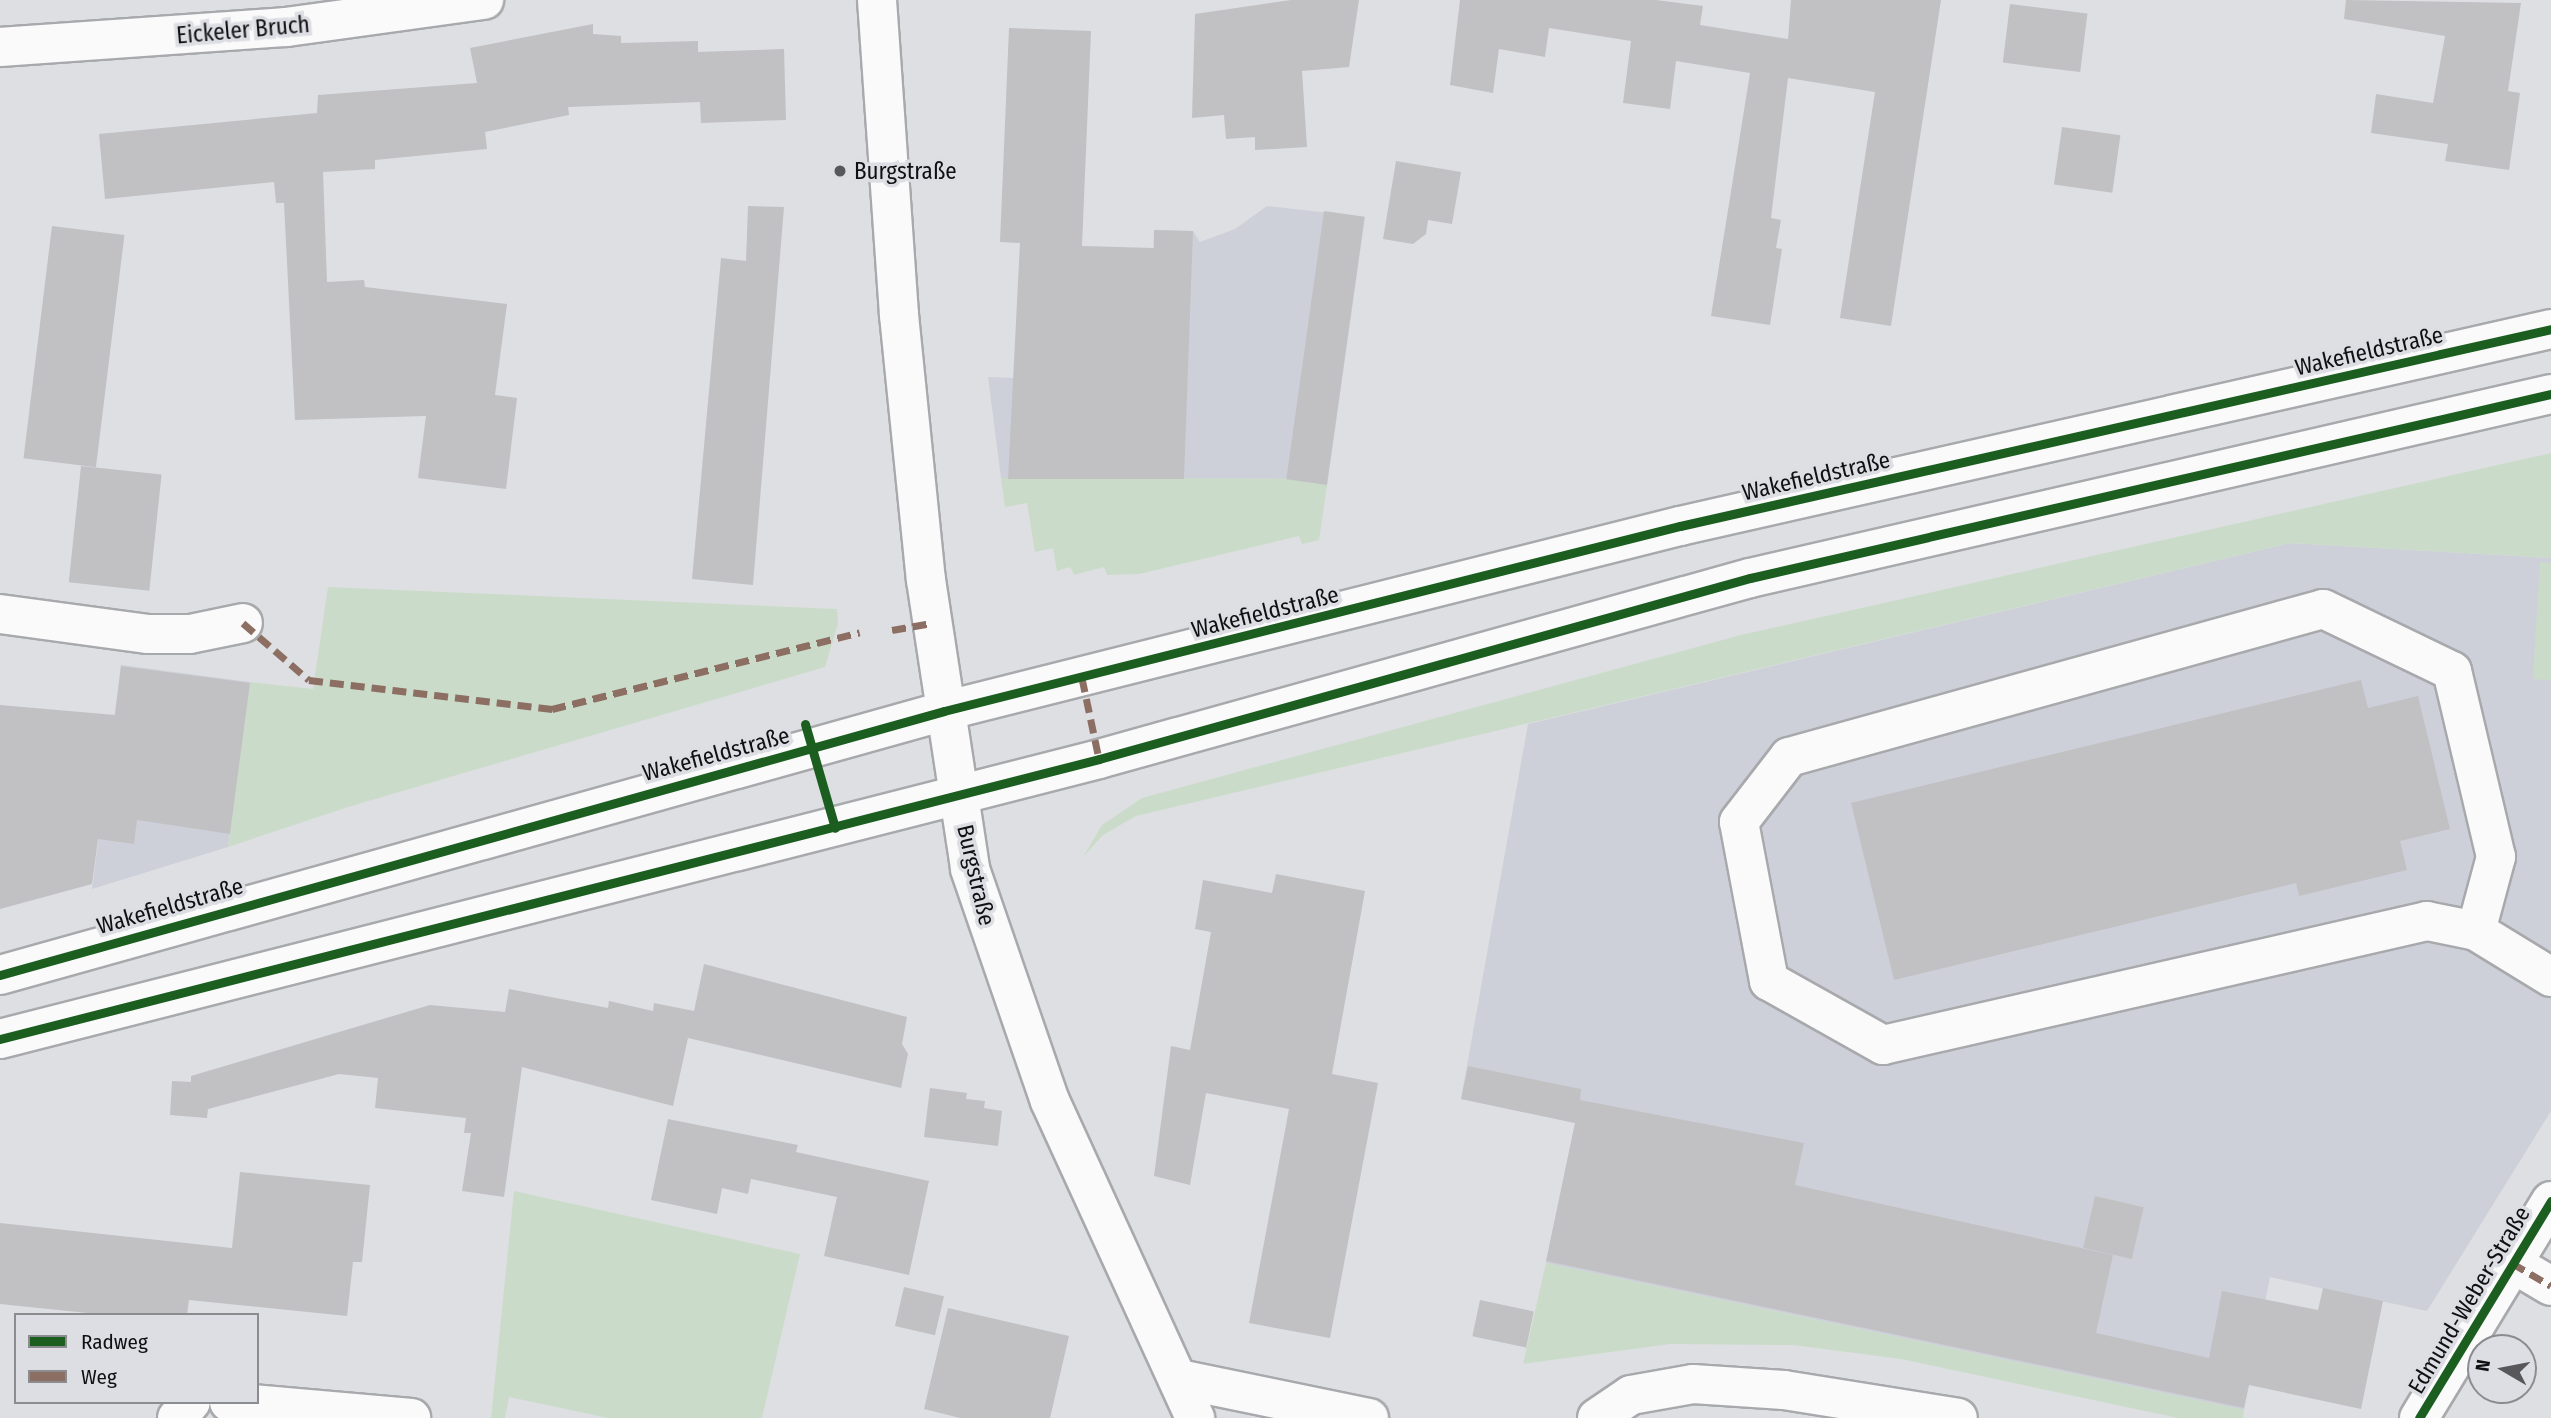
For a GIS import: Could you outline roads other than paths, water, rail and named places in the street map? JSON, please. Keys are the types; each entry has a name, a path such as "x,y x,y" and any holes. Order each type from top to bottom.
{"main road":[{"name":"Eickeler Bruch","path":"0,47 286,27 484,0"},
{"name":"Burgstraße","path":"877,0 899,315 944,710 977,899 1025,1038 1195,1418"},
{"name":"Wakefieldstraße","path":"0,975 944,710 1680,526 2551,330"},
{"path":"0,1039 958,795 1750,578 2551,394"},
{"path":"2476,930 2496,856 2452,671 2323,609 1788,757 1739,822 1769,981 1883,1045 2427,920 2476,930 2551,977"},
{"path":"0,614 147,634 190,634 243,623"},
{"name":"Edmund-Weber-Straße","path":"2419,1418 2551,1201"},
{"path":"2512,1264 2551,1286"},
{"path":"1179,1379 1369,1418"},
{"path":"1597,1418 1631,1395 1693,1384 1784,1390 1958,1418"},
{"path":"177,1418 189,1404"},
{"path":"252,1404 411,1418"}],"place":[{"name":"Burgstraße","path":"840,171"}]}
